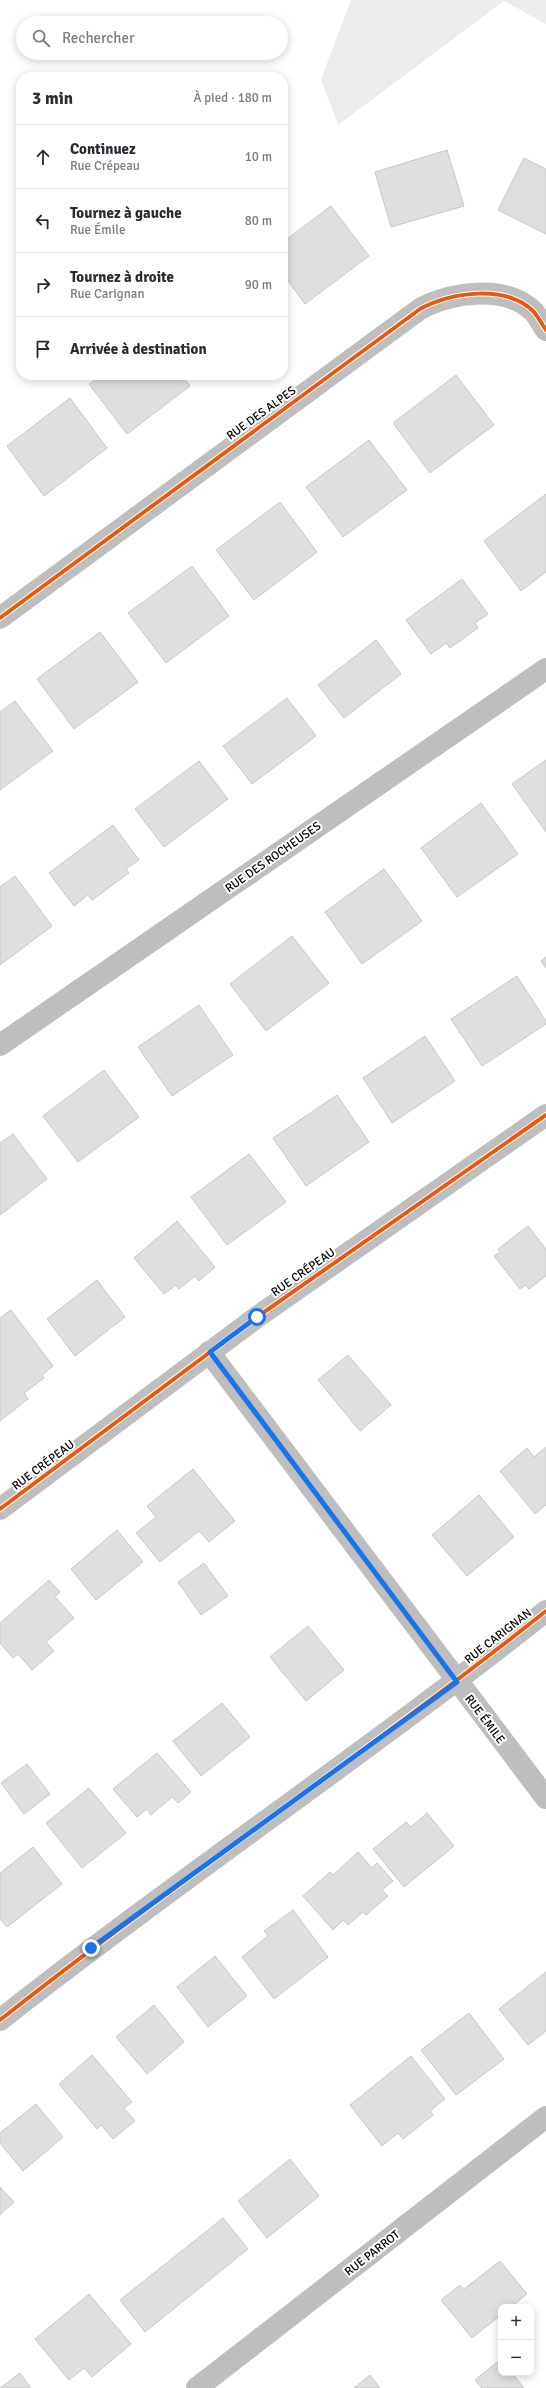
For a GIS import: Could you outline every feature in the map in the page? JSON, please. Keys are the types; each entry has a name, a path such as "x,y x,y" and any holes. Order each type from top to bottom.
{"street":[{"name":"RUE DES ALPES","path":"0,618 420,309 436,300 479,293 503,296 518,301 533,312 546,330"},
{"name":"RUE DES ROCHEUSES","path":"0,1045 546,669"},
{"name":"RUE CRÉPEAU","path":"0,1509 210,1352 546,1115"},
{"name":"RUE ÉMILE","path":"210,1352 457,1682 546,1798"},
{"name":"RUE CARIGNAN","path":"0,2020 91,1948 457,1682 546,1611"},
{"name":"RUE PARROT","path":"197,2388 546,2117"}],"shaded area":[{"path":"351,0 546,0 546,24 504,1 338,125 321,79"}],"building":[{"path":"447,150 464,206 391,227 375,172"},
{"path":"524,158 546,169 546,234 498,210"},
{"path":"331,206 369,256 305,304 288,281 288,238"},
{"path":"456,375 494,425 430,473 393,423"},
{"path":"94,380 186,380 190,386 127,434 89,384"},
{"path":"70,398 107,448 44,496 7,446"},
{"path":"369,440 407,490 343,537 306,487"},
{"path":"546,494 546,572 521,591 484,541"},
{"path":"280,502 317,552 254,600 216,550"},
{"path":"192,566 229,616 166,663 128,613"},
{"path":"462,579 488,614 475,623 478,628 450,648 446,643 431,654 406,620"},
{"path":"100,632 138,682 74,729 37,679"},
{"path":"376,640 401,674 344,718 318,685"},
{"path":"287,698 316,736 252,784 223,746"},
{"path":"15,701 53,751 0,790 0,712"},
{"path":"546,760 546,832 512,784"},
{"path":"199,761 228,799 164,847 135,809"},
{"path":"481,803 518,854 457,897 421,848"},
{"path":"113,825 139,860 126,869 129,873 92,900 88,895 74,906 49,873"},
{"path":"384,869 422,921 362,964 325,912"},
{"path":"15,876 52,926 0,965 0,887"},
{"path":"292,936 329,983 266,1031 230,984"},
{"path":"546,957 546,968 541,961"},
{"path":"517,976 546,1021 546,1024 482,1066 451,1019"},
{"path":"199,1005 233,1055 172,1096 138,1047"},
{"path":"425,1036 455,1081 392,1123 363,1078"},
{"path":"104,1070 139,1117 78,1162 43,1116"},
{"path":"337,1095 369,1142 306,1186 273,1138"},
{"path":"13,1134 47,1179 0,1215 0,1143"},
{"path":"249,1154 286,1202 227,1245 191,1197"},
{"path":"177,1221 215,1267 199,1281 195,1276 179,1289 176,1285 164,1294 134,1258"},
{"path":"528,1226 546,1249 546,1276 529,1289 526,1285 520,1289 494,1256 500,1252 498,1249"},
{"path":"97,1280 125,1317 75,1356 47,1319"},
{"path":"11,1310 53,1366 42,1375 44,1378 24,1393 28,1399 0,1421 0,1318"},
{"path":"348,1355 391,1405 360,1431 318,1380"},
{"path":"546,1447 546,1505 535,1514 500,1471 527,1448 534,1457"},
{"path":"193,1469 235,1521 209,1542 199,1531 160,1562 136,1533 156,1517 147,1506"},
{"path":"479,1495 514,1537 467,1576 432,1535"},
{"path":"117,1530 143,1562 96,1600 71,1569"},
{"path":"204,1563 228,1596 201,1615 178,1582"},
{"path":"49,1580 60,1592 55,1597 74,1618 46,1642 54,1651 32,1670 18,1654 13,1658 0,1643 0,1623"},
{"path":"308,1626 344,1670 306,1701 270,1657"},
{"path":"222,1703 250,1737 201,1776 173,1741"},
{"path":"157,1753 191,1792 178,1803 172,1797 151,1815 147,1809 137,1817 113,1789"},
{"path":"27,1764 50,1794 24,1814 1,1783"},
{"path":"89,1788 126,1833 82,1868 46,1823"},
{"path":"427,1813 454,1846 404,1887 373,1849 406,1822 411,1827"},
{"path":"33,1847 62,1884 7,1927 0,1919 0,1873"},
{"path":"358,1852 372,1868 377,1863 393,1881 382,1890 388,1896 366,1915 363,1912 348,1925 343,1920 333,1930 303,1896 330,1872 333,1875"},
{"path":"293,1910 328,1957 274,1999 242,1957 268,1936 264,1931"},
{"path":"215,1956 247,1996 208,2027 177,1987"},
{"path":"546,1972 546,2031 528,2045 499,2009"},
{"path":"154,2005 184,2042 147,2074 116,2037"},
{"path":"469,2013 504,2059 456,2095 421,2050"},
{"path":"92,2055 132,2102 124,2108 135,2121 113,2139 101,2125 97,2129 59,2084"},
{"path":"411,2056 445,2099 430,2111 433,2115 403,2139 398,2133 382,2146 350,2105"},
{"path":"36,2104 63,2137 23,2171 0,2143 0,2133"},
{"path":"290,2159 319,2196 267,2238 238,2201"},
{"path":"0,2187 14,2202 0,2215"},
{"path":"223,2218 248,2249 145,2332 120,2300"},
{"path":"500,2261 527,2294 515,2304 498,2304 498,2317 472,2338 441,2300 460,2285 464,2289"},
{"path":"89,2294 131,2344 92,2377 84,2368 69,2380 35,2339"},
{"path":"498,2361 498,2376 514,2376 524,2388 482,2388 475,2380"},
{"path":"20,2373 31,2388 0,2388"},
{"path":"370,2375 380,2388 354,2388"}],"cycle path":[{"path":"0,618 420,309 447,298 462,295 494,294 509,297 523,303 534,312 546,330"},
{"path":"0,1509 257,1317 546,1115"},
{"path":"0,2020 136,1916 411,1715 546,1611"}],"route":[{"path":"91,1948 457,1682 210,1352 257,1317"}]}
